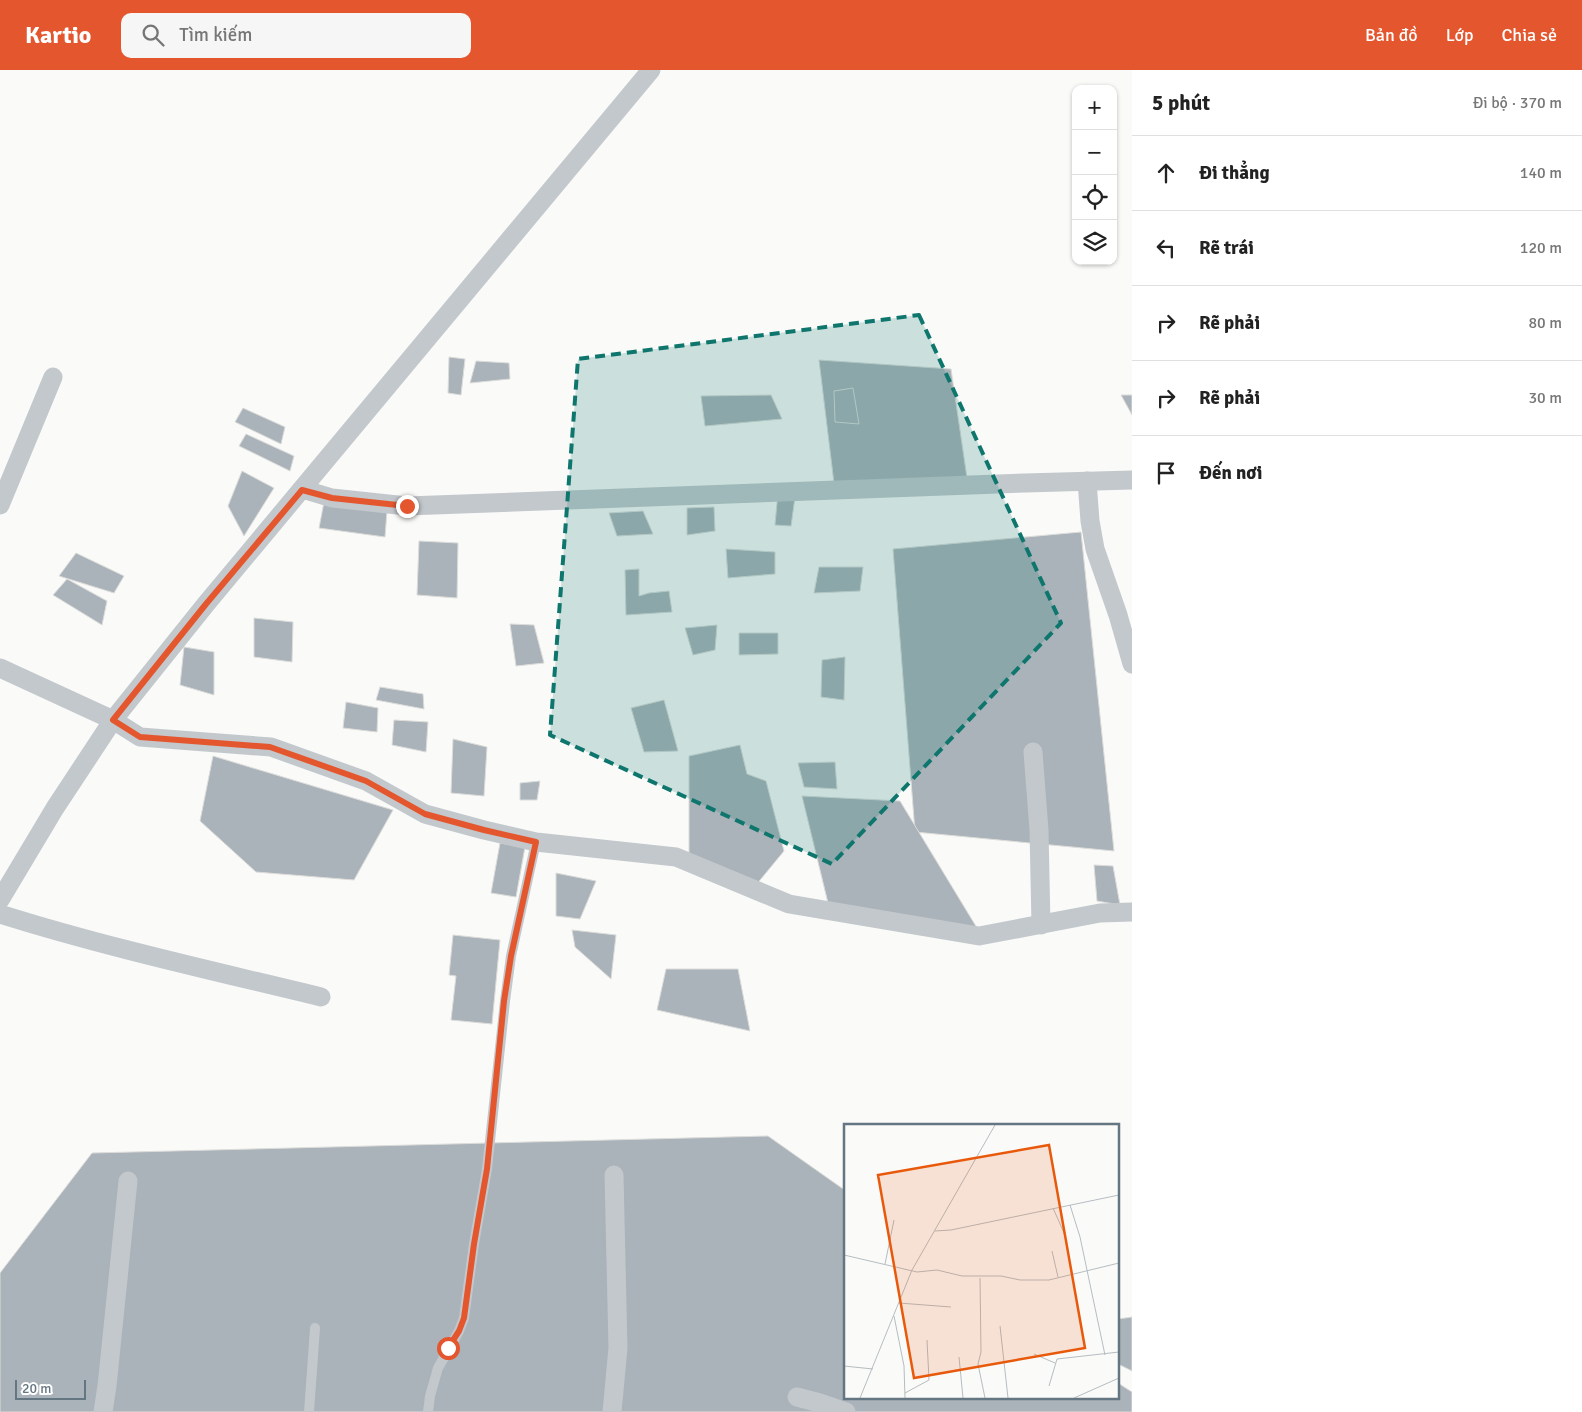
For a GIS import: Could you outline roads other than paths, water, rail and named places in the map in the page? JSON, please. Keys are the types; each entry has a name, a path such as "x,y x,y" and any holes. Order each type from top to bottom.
{"street":[{"path":"0,900 54,808 113,720 206,604 651,70"},
{"path":"0,505 53,378"},
{"path":"302,490 332,498 407,506 1132,480"},
{"path":"1087,481 1090,521 1095,549 1118,615 1132,664"},
{"path":"0,668 113,720 140,737 270,747 366,781 425,814 536,842 676,857 789,904 979,936 1100,913 1132,912"},
{"path":"1032,752 1039,830 1041,925"},
{"path":"0,914 104,944 321,997"},
{"path":"612,1412 618,1348 614,1174"},
{"path":"102,1412 128,1181"},
{"path":"797,1397 846,1412"}],"lane":[{"path":"428,1412 430,1396 438,1368 459,1331 464,1318 487,1169 504,1001 511,956 536,842"},
{"path":"309,1412 315,1328"}]}
